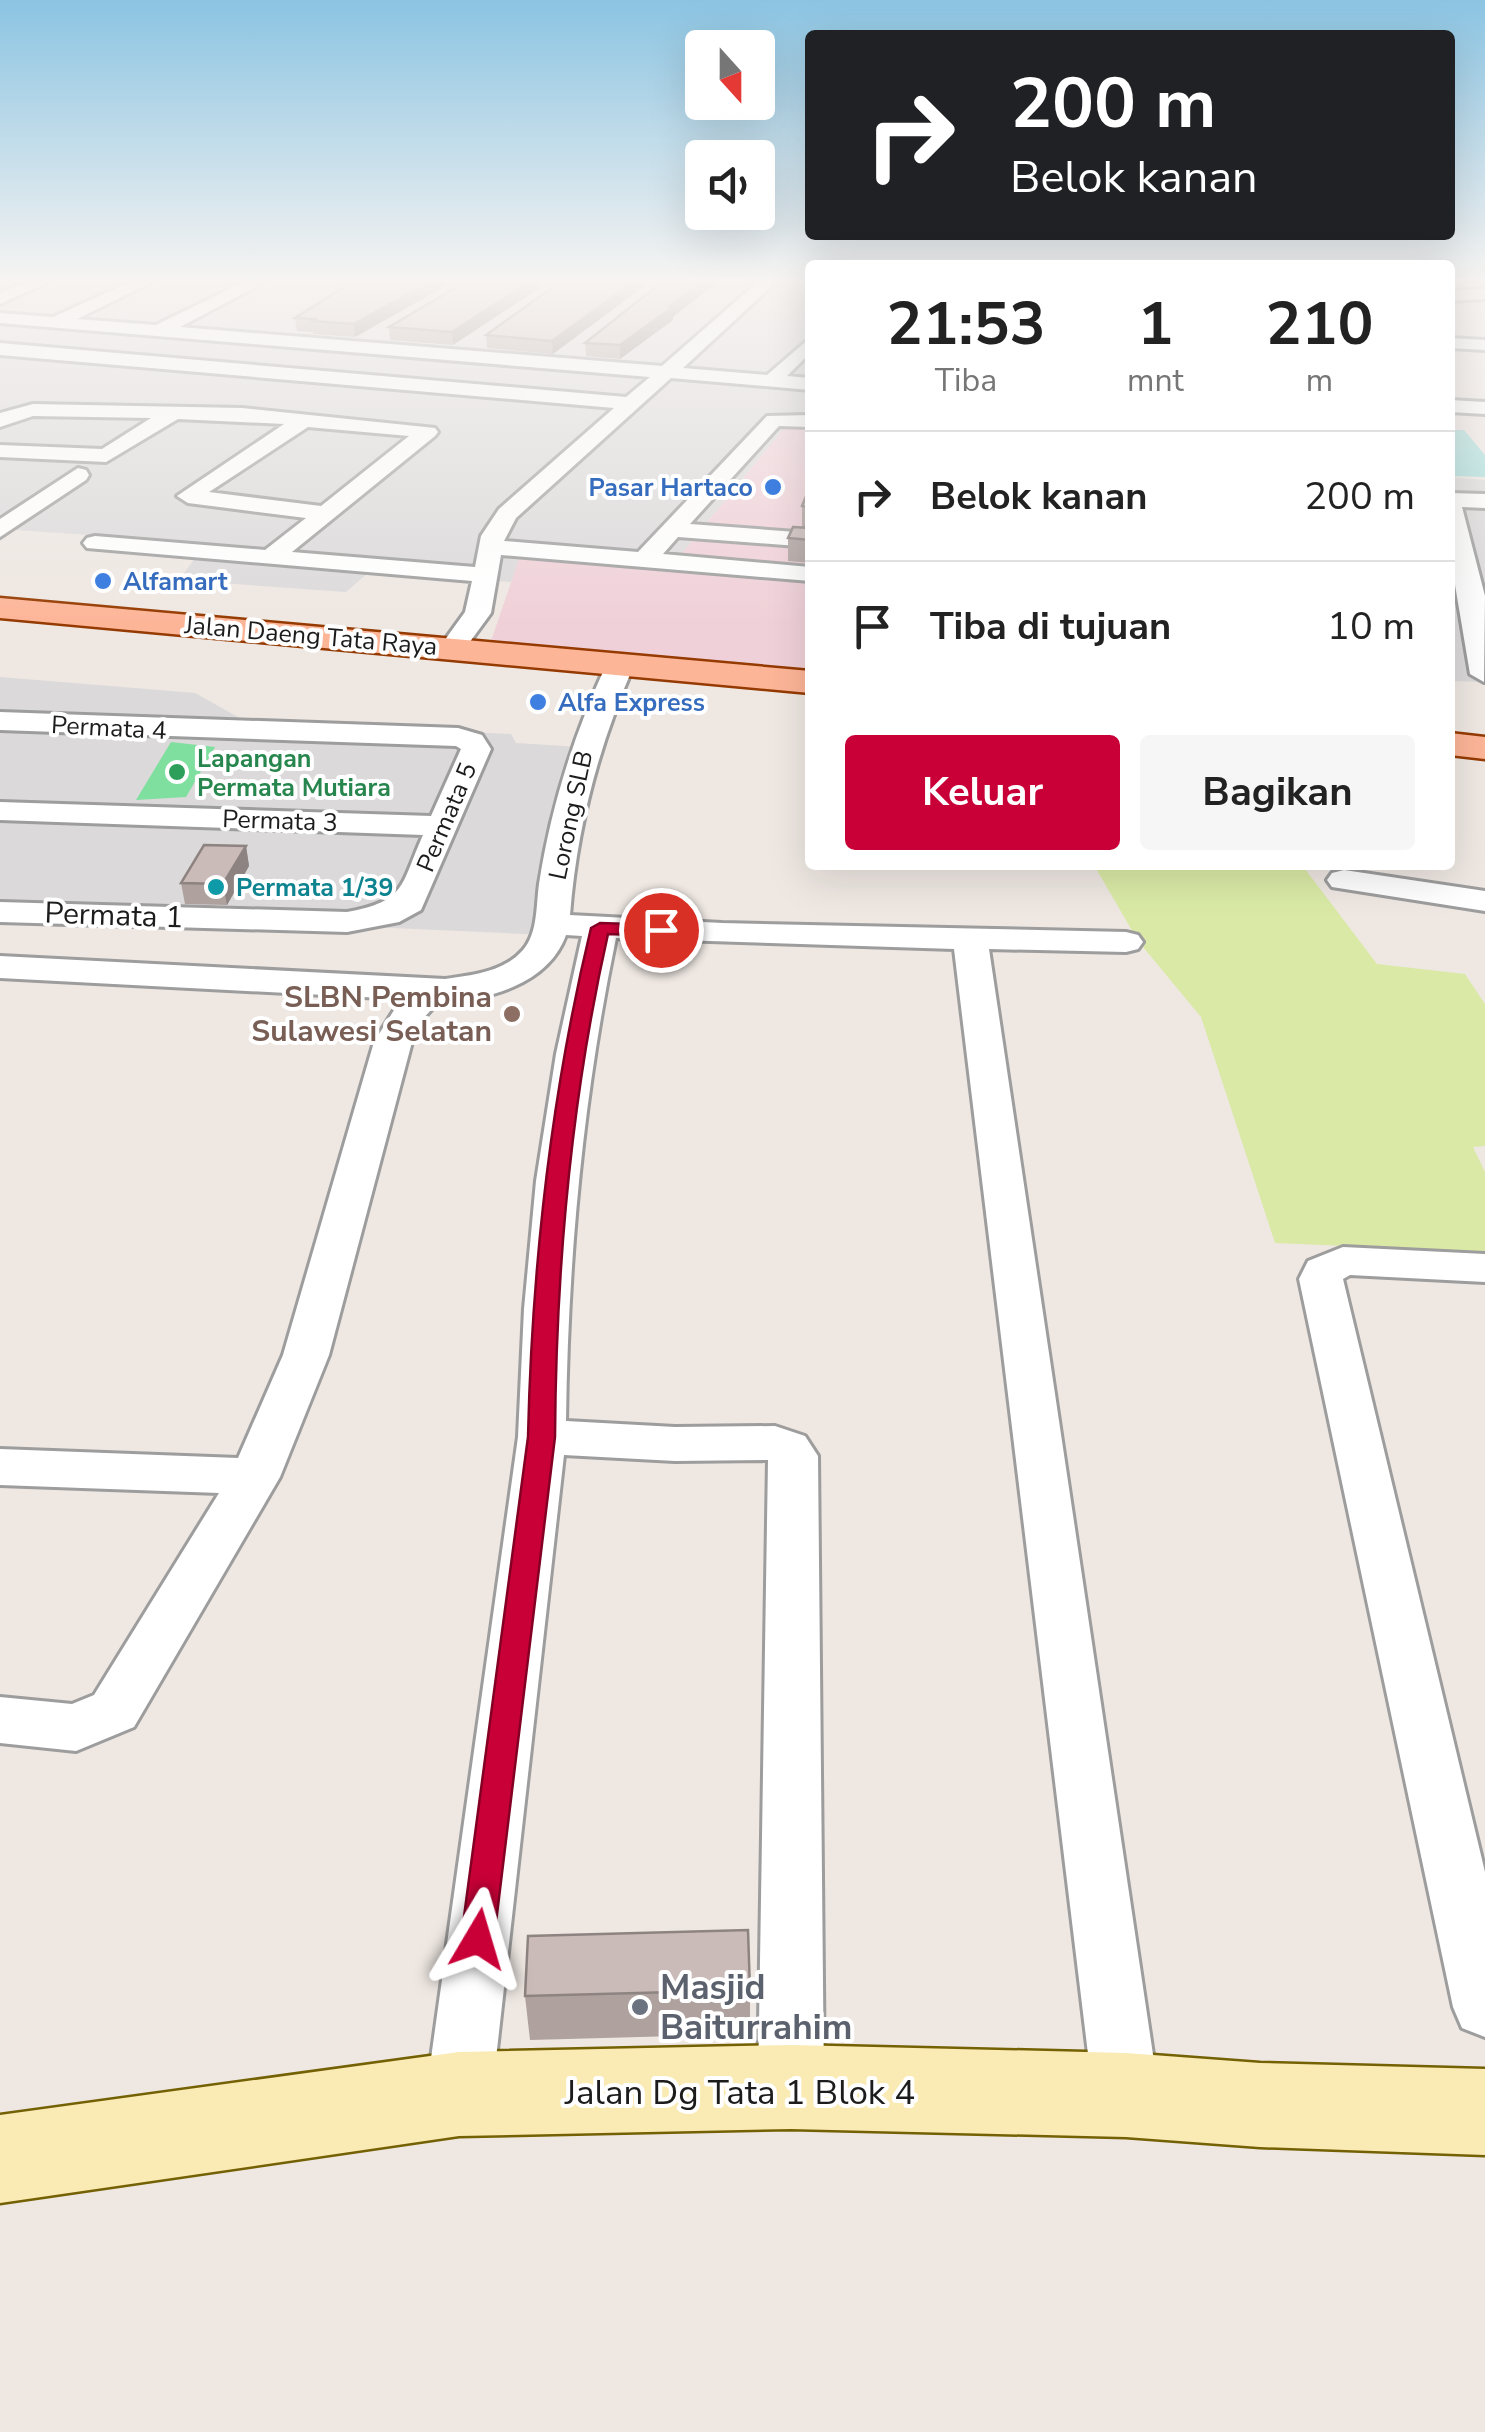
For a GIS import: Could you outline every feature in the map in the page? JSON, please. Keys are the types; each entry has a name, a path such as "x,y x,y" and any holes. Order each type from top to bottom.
{"main road":[{"name":"Jalan Daeng Tata Raya","path":"0,608 805,682"},
{"path":"1455,745 1485,748"}],"street":[{"path":"242,414 275,395"},
{"path":"535,395 633,404"},
{"path":"452,648 478,613 497,526 642,395"},
{"path":"785,419 803,395"},
{"path":"1455,406 1485,408"},
{"path":"0,421 27,410 242,414 428,432 272,556"},
{"path":"0,451 106,456 173,413"},
{"path":"302,420 188,497 325,512"},
{"path":"644,560 774,420 805,421"},
{"path":"0,530 78,474"},
{"path":"1455,502 1485,502"},
{"path":"674,530 805,540"},
{"path":"1455,542 1470,658"},
{"path":"95,543 486,575"},
{"path":"491,547 805,574"},
{"name":"Lorong SLB","path":"458,2094 542,1437 543,1358 560,1145 584,1000 576,926 555,876 573,784 595,716 622,664"},
{"name":"Permata 4","path":"0,721 458,737"},
{"name":"Permata 5","path":"347,922 387,915 409,903 476,749 472,741 458,737"},
{"name":"Permata 3","path":"0,811 441,826"},
{"path":"1344,880 1485,901"},
{"name":"Permata 1","path":"0,912 347,922"},
{"path":"0,967 429,989 482,984 520,972 576,926 1126,942"},
{"path":"970,940 1126,2094"},
{"path":"0,1720 76,1728 114,1711 255,1476 306,1355 393,1042 405,1017 429,989"},
{"path":"1485,1268 1343,1261 1324,1271 1321,1278 1485,2007"},
{"path":"542,1437 674,1444 775,1442 794,1456 791,2087"},
{"path":"0,1468 255,1476"},
{"name":"Jalan Dg Tata 1 Blok 4","path":"0,2160 458,2094 791,2087 1126,2094 1260,2105 1485,2112"}],"shaded area":[{"path":"0,395 805,395 805,422 790,421 679,557 523,550 511,582 369,572 346,592 179,580 200,551 104,536 0,529"},
{"name":"Pasar Hartaco","path":"790,421 805,422 805,670 490,644 522,550 679,557"},
{"path":"1455,477 1485,480 1485,682 1455,681"},
{"path":"0,677 195,693 245,721 511,734 516,743 579,747 546,935 0,910"}],"green space":[{"name":"Lapangan Permata Mutiara","path":"171,742 215,747 186,797 136,800"},
{"path":"1097,870 1306,870 1377,964 1465,974 1485,1004 1485,1146 1473,1147 1485,1172 1485,1252 1275,1243 1201,1017 1138,941"}],"water":[{"path":"1455,430 1464,430 1485,455 1485,477 1455,476"}],"building":[{"path":"793,527 805,528 805,540 788,538"},
{"path":"204,845 246,846 223,884 181,883"},
{"path":"748,1930 750,1990 525,1996 528,1936"}],"place":[{"name":"Pasar Hartaco","path":"773,487"},
{"name":"Alfamart","path":"103,581"},
{"name":"Alfa Express","path":"538,702"},
{"name":"Lapangan Permata Mutiara","path":"177,772"},
{"name":"Permata 1/39","path":"216,887"},
{"name":"SLBN Pembina Sulawesi Selatan","path":"512,1014"},
{"name":"Masjid Baiturrahim","path":"640,2007"}],"route":[{"path":"478,1939 542,1437 543,1358 560,1145 584,1000 600,928 661,930"}]}
